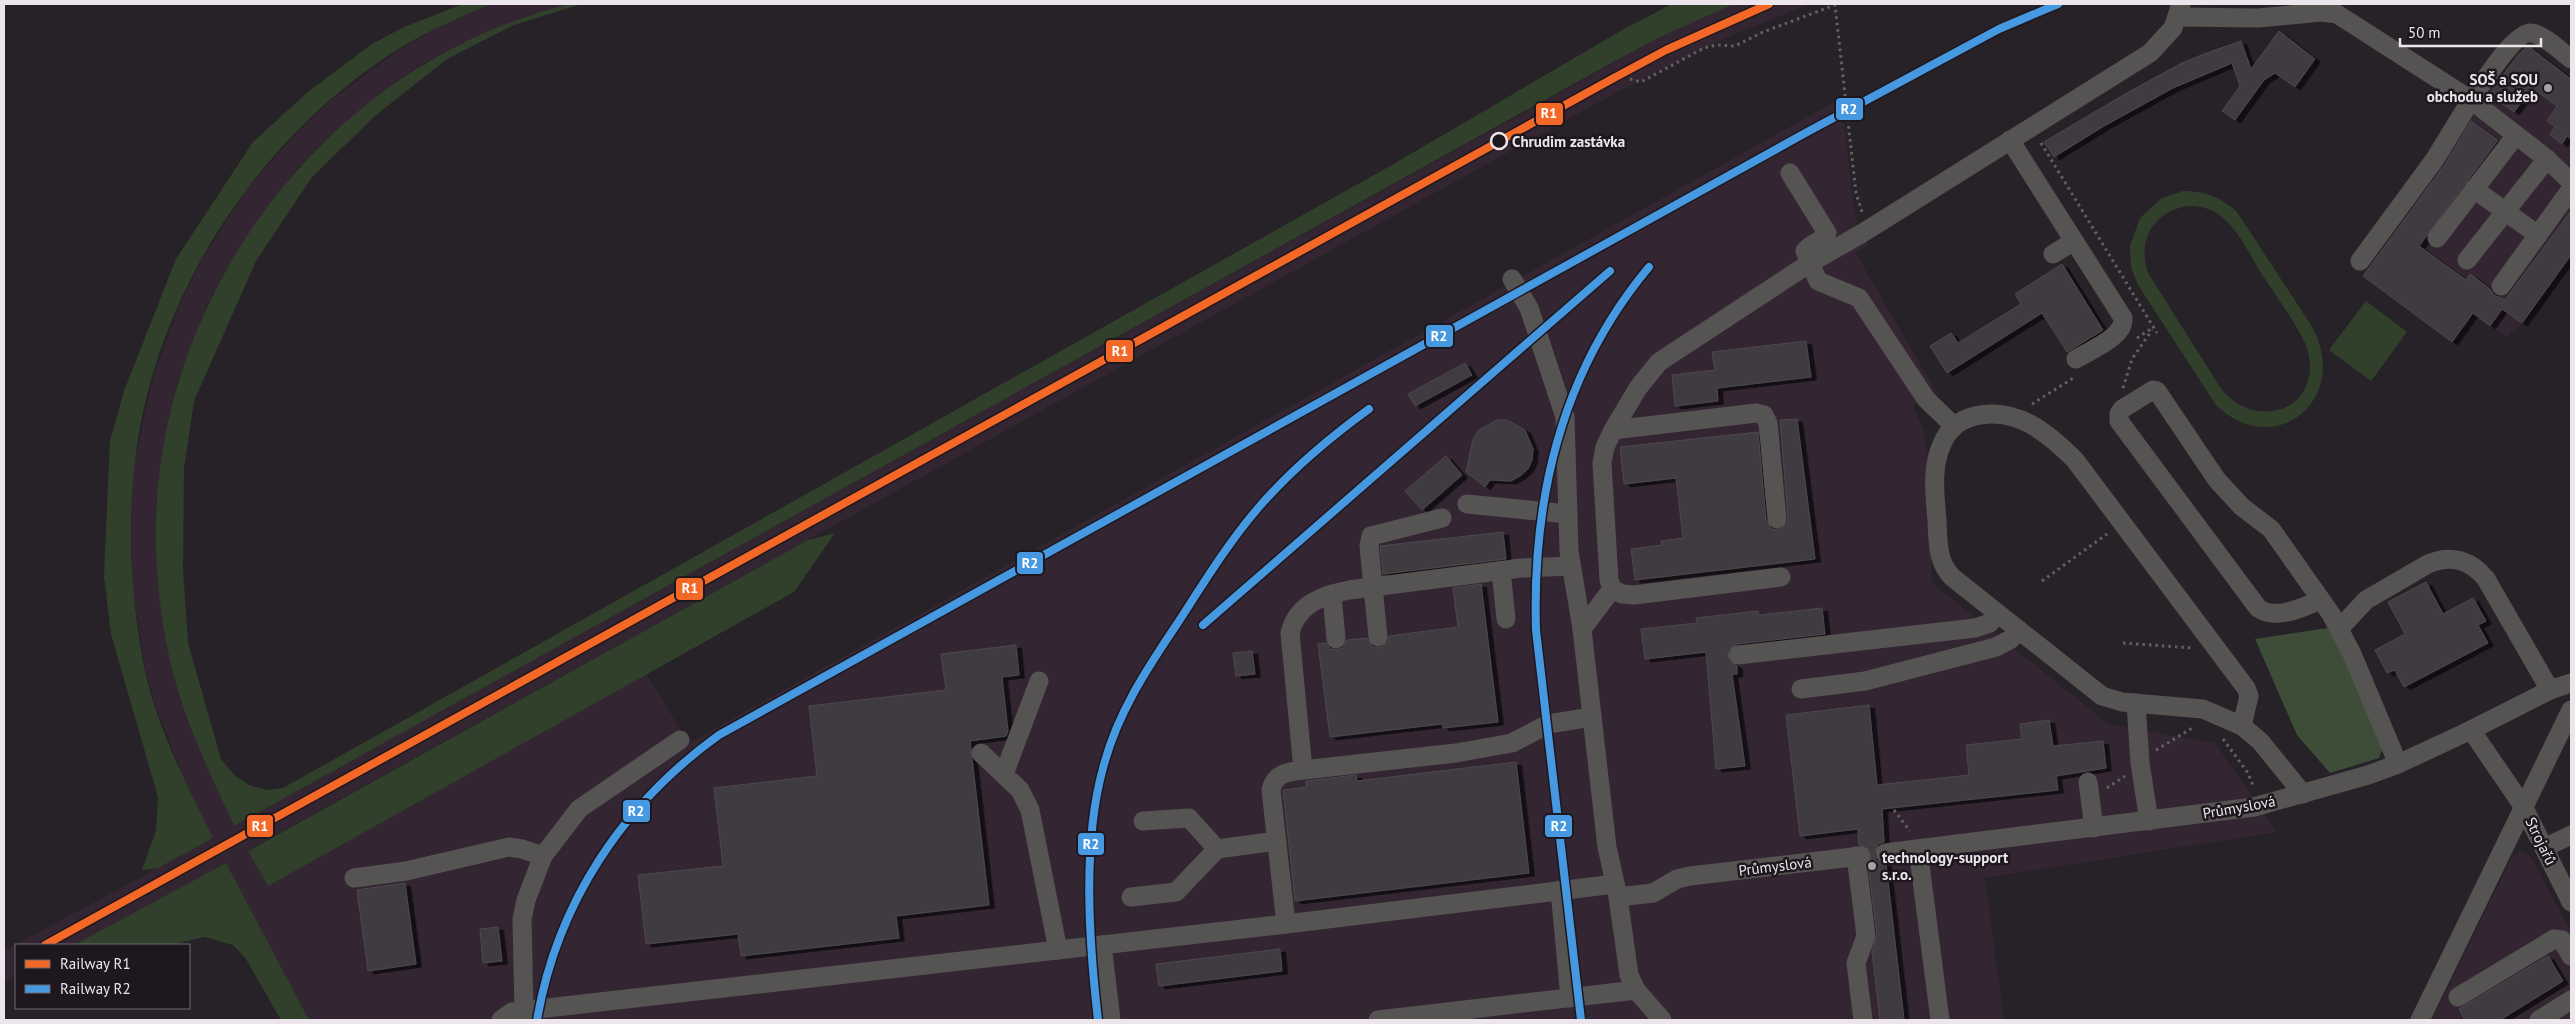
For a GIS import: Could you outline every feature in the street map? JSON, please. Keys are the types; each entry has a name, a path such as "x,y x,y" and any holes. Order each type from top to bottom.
{"street":[{"path":"1781,576 1634,594 1622,594 1612,589 1609,580 1602,463 1605,447 1613,430 1638,388 1659,362 1810,263 1865,232 2150,53 2168,36 2179,10 2258,18 2322,12 2337,14 2471,100 2547,159 2571,182"},
{"path":"2360,261 2435,159 2471,100 2512,44 2522,34 2531,33 2539,36 2571,59"},
{"path":"2437,238 2516,135"},
{"path":"2010,140 2120,312 2124,324 2118,333 2076,358"},
{"path":"2467,260 2547,159"},
{"path":"1790,173 1827,234 1826,237 1805,251 1818,281 1859,298 1926,399 1954,426"},
{"path":"2474,189 2538,235"},
{"path":"2501,286 2571,189"},
{"path":"2054,254 2074,240"},
{"path":"1512,279 1530,308 1565,417 1571,566 1582,629 1607,847 1616,890 1627,967 1636,990 1662,1020"},
{"path":"2320,600 2287,611 2267,613 2258,608 2120,421 2118,414 2127,406 2153,390 2161,394 2213,476 2242,507 2271,529 2320,600 2339,629 2352,654 2398,764"},
{"path":"1613,430 1756,413 1764,415 1768,423 1777,519"},
{"path":"2242,726 2248,700 2246,688 2123,521 2069,454 2046,433 2012,416 1984,414 1963,420 1954,426 1941,445 1935,474 1940,560 1952,577 2102,696 2111,700 2203,709 2242,726 2260,741 2303,794"},
{"path":"1467,504 1568,514"},
{"path":"1378,637 1369,546 1371,536 1442,518"},
{"path":"2339,629 2376,594 2428,564 2439,559 2463,561 2472,565 2486,579 2550,690"},
{"path":"1303,770 1290,633 1295,620 1304,608 1332,594 1373,587 1501,571 1571,566"},
{"path":"1501,571 1506,619"},
{"path":"1582,629 1612,589"},
{"path":"1332,594 1336,639"},
{"path":"1738,655 1975,628 1990,623 1998,614"},
{"path":"1801,689 1865,681 1977,652 2007,642 2019,630"},
{"path":"1004,774 1040,681"},
{"name":"Průmyslová","path":"1885,853 2149,821 2254,806 2303,794 2398,764 2550,690 2571,683"},
{"path":"2136,703 2140,763 2149,821"},
{"path":"2420,1020 2571,710"},
{"path":"1286,924 1271,794 1272,785 1283,773 1456,753 1512,743 1548,724 1592,717"},
{"name":"Strojařů","path":"2471,730 2523,806 2571,902"},
{"path":"524,1011 522,919 526,900 543,856 579,809 594,796 680,740"},
{"path":"981,753 1020,790 1030,810 1058,950"},
{"path":"2088,782 2094,828"},
{"path":"1143,821 1189,818 1217,849"},
{"path":"2544,848 2571,835"},
{"path":"1131,897 1176,892 1217,849 1277,841"},
{"path":"354,878 406,872 508,847 522,849 543,856"},
{"path":"1918,849 1940,1020"},
{"name":"Průmyslová","path":"501,1020 512,1012 1286,924 1560,890 1616,890 1653,893 1672,881 1690,876 1858,856 1866,936 1856,963 1862,1020"},
{"path":"1560,890 1570,998"},
{"path":"2458,997 2554,939 2562,940 2571,956"},
{"path":"1102,945 1111,1020"},
{"path":"1378,1020 1636,990"},
{"path":"2539,1020 2571,1000"}],"path":[{"path":"1630,80 1641,82 1704,48 1716,45 1735,46 1763,32 1835,5 1856,193 1865,232"},
{"path":"2043,120 2045,131 2040,141 2157,333"},
{"path":"2127,406 2123,398 2126,374 2141,344 2154,327"},
{"path":"2042,581 2112,530"},
{"path":"2123,644 2202,648"}],"shaded area":[{"path":"490,4 570,4 521,18 447,51 413,70 347,121 319,146 291,176 225,271 206,307 178,381 161,462 157,501 158,581 170,662 180,697 192,731 234,826 1660,37 1734,4 1809,4 1726,38 1619,91 248,850 268,886 646,674 689,743 1841,98 1856,224 1868,245 1855,252 1937,393 1913,406 1924,432 1929,472 1932,583 2109,724 2215,743 2277,832 1985,878 2004,1020 309,1020 226,863 76,944 17,944 213,838 183,776 155,705 145,668 132,583 131,500 135,459 154,374 183,297 203,258 247,189 301,128 330,101 400,49 436,29"},
{"path":"2526,44 2571,79 2571,255 2522,323 2507,337 2473,313 2452,342 2363,276 2449,156 2446,153"},
{"path":"2523,851 2532,858 2571,932 2571,1020 2432,1020 2512,857"},
{"path":"15,945 15,977 4,983 4,951"}],"green space":[{"path":"463,4 490,4 400,48 349,84 302,126 259,174 222,225 190,281 165,339 146,399 135,461 131,513 133,589 144,666 156,710 173,754 213,838 158,868 142,870 156,831 158,797 111,634 104,576 110,441 124,391 176,259 253,142 308,92 372,44 404,27"},
{"path":"570,4 582,4 514,25 447,59 376,115 312,177 256,261 194,401 184,468 183,570 188,643 221,759 235,776 251,786 268,790 283,788 1390,166 1624,29 1672,4 1734,4 1660,37 1606,66 234,826 198,746 180,697 166,640 158,581 158,484 176,389 211,300 259,218 321,145 395,84 478,36"},
{"path":"2183,191 2198,192 2219,199 2237,212 2311,325 2321,352 2322,377 2315,398 2301,414 2283,424 2261,427 2238,421 2216,405 2138,285 2131,267 2130,246 2140,218 2162,198","holes":["2192,206 2214,211 2234,229 2304,340 2310,362 2307,383 2300,396 2289,406 2276,411 2261,411 2246,408 2232,400 2220,387 2148,273 2145,250 2151,230 2157,221 2175,209"]},
{"path":"2366,301 2407,332 2371,381 2329,350"},
{"path":"835,533 794,592 268,886 248,851 808,540"},
{"path":"2328,628 2343,651 2383,747 2379,758 2330,773 2297,735 2255,639"},
{"path":"226,863 309,1020 281,1020 246,959 233,945 205,937 174,944 76,944"}],"building":[{"path":"2279,31 2315,59 2295,87 2275,73 2264,80 2235,120 2222,111 2240,86 2232,63 2173,88 2104,126 2054,157 2044,142 2125,94 2182,63 2204,54 2241,41 2251,69"},
{"path":"2528,46 2571,79 2571,139 2567,136 2562,144 2550,135 2555,127 2547,121 2557,106 2532,88 2514,112 2489,94 2518,55"},
{"path":"2471,121 2498,140 2419,246 2466,280 2470,274 2490,289 2494,295 2505,300 2571,211 2571,255 2522,323 2502,309 2490,326 2473,313 2452,342 2363,276 2444,166"},
{"path":"2062,264 2103,330 2067,352 2042,313 1947,373 1930,346 1951,333 1958,343 2021,304 2015,294"},
{"path":"1806,341 1811,377 1717,388 1718,401 1675,406 1672,375 1715,370 1712,352"},
{"path":"1465,363 1472,375 1415,406 1408,394"},
{"path":"1797,419 1815,559 1635,580 1631,549 1662,545 1661,541 1683,538 1676,478 1624,484 1620,447 1758,432 1766,520 1772,529 1779,530 1787,524 1788,518 1780,420"},
{"path":"1497,420 1507,420 1525,430 1533,449 1532,460 1528,469 1520,476 1511,481 1490,480 1485,487 1466,472 1473,439 1479,430"},
{"path":"1446,456 1462,475 1422,510 1405,491"},
{"path":"1503,532 1506,559 1383,574 1380,546"},
{"path":"2426,582 2443,614 2473,598 2486,621 2478,625 2488,643 2404,687 2395,670 2387,673 2375,650 2405,634 2388,602"},
{"path":"1481,584 1498,722 1443,728 1442,724 1330,737 1318,644 1326,643 1331,649 1337,650 1343,648 1347,640 1367,638 1373,647 1380,648 1388,642 1389,636 1458,627 1453,588"},
{"path":"1822,608 1825,634 1737,644 1728,650 1729,661 1737,666 1737,674 1732,674 1745,766 1716,769 1706,652 1645,659 1641,629 1697,623 1696,618 1758,611 1759,615"},
{"path":"1016,645 1019,675 1002,677 1008,731 1006,736 970,741 989,905 896,916 899,938 741,956 738,934 646,944 638,875 723,866 714,788 817,776 809,706 946,690 941,654"},
{"path":"1252,651 1255,674 1236,676 1233,653"},
{"path":"1869,705 1877,785 1969,775 1966,745 2022,739 2020,724 2049,720 2053,746 2103,741 2106,768 2056,776 2058,790 1882,809 1884,842 1878,844 1874,854 1876,860 1886,864 1904,1020 1880,1020 1872,952 1877,935 1868,864 1872,855 1870,850 1859,845 1858,829 1800,836 1786,715"},
{"path":"1516,762 1529,873 1295,901 1283,790 1306,787 1306,781 1356,775 1357,781"},
{"path":"405,883 416,964 368,971 357,890"},
{"path":"498,927 502,961 483,963 480,929"},
{"path":"1280,949 1282,971 1159,986 1156,964"},
{"path":"2548,956 2563,981 2500,1020 2465,1020 2459,1009"}],"rail line":[{"name":"R1","path":"47,944 1612,79 1666,50 1769,4"},
{"name":"R2","path":"537,1020 547,977 560,936 578,897 600,860 624,825 653,792 684,762 719,735 1809,131 1999,29 2058,4"},
{"name":"R2","path":"1581,1020 1536,630 1536,580 1540,532 1547,484 1558,438 1574,392 1594,349 1619,307 1649,267"},
{"name":"R2","path":"1203,625 1610,271"},
{"name":"R2","path":"1098,1020 1090,926 1089,893 1092,828 1096,797 1103,768 1116,729 1154,658 1216,564 1259,507 1298,467 1325,443 1369,409"}],"place":[{"name":"SOŠ a SOU obchodu a služeb","path":"2548,88"},
{"name":"Chrudim zastávka","path":"1499,141"},
{"name":"technology-support s.r.o.","path":"1872,866"}]}
